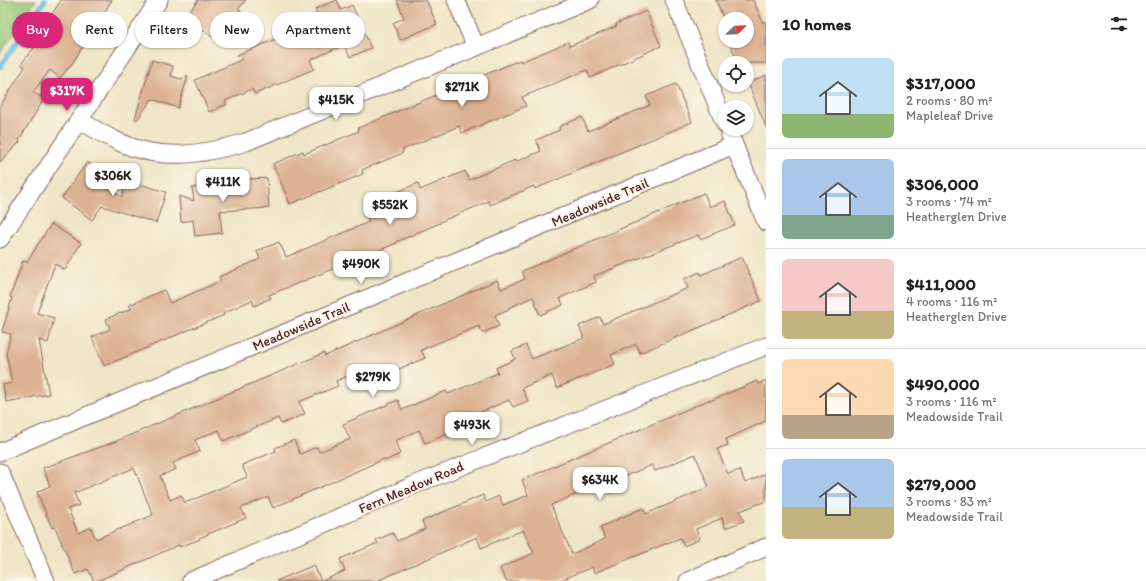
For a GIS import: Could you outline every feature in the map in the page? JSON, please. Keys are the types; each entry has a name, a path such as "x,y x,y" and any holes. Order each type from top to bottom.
{"street":[{"path":"0,239 159,0"},
{"path":"456,0 476,47"},
{"path":"79,120 117,141 143,151 183,156 222,149 246,142 590,0"},
{"path":"674,0 718,107"},
{"path":"730,136 766,222"},
{"name":"Meadowside Trail","path":"0,452 734,145"},
{"name":"Fern Meadow Road","path":"192,581 421,482 766,346"},
{"path":"0,472 46,581"},
{"path":"688,581 766,547"}],"green space":[{"path":"0,0 36,0 28,12 12,12 12,36 0,54"}],"building":[{"path":"61,0 112,0 104,12 71,12 71,48 82,48 60,78 50,70 33,92 44,99 19,140 20,142 0,162 0,106 25,67 21,64 34,48 63,48 63,12 53,12"},
{"path":"198,0 246,0 238,9 241,11 240,12 210,12 210,35 202,30 202,12 189,12"},
{"path":"337,0 341,10 352,5 355,12 316,12 315,9"},
{"path":"397,0 426,0 437,24 400,40 393,23 404,18"},
{"path":"716,0 753,0 763,23 766,21 766,63 754,63 754,56 735,56 732,48 754,48 754,12 721,12"},
{"path":"646,11 661,46 590,78 587,70 522,97 526,106 462,133 459,126 402,150 403,153 362,170 363,174 290,204 273,164 303,151 304,154 359,131 358,128 520,60 521,62 568,42 570,46 617,26 616,24"},
{"path":"365,34 371,48 350,57 346,48 365,48"},
{"path":"272,41 272,48 337,48 310,60 314,69 255,94 252,89 225,101 227,104 209,112 195,80 243,59 237,55 254,48 264,48 264,44"},
{"path":"152,60 173,66 171,76 181,79 188,76 178,108 152,99 137,120 135,119"},
{"path":"766,75 766,127 752,92 754,92 754,80"},
{"path":"676,84 692,122 535,189 534,186 490,205 489,201 396,242 397,243 269,295 271,298 254,306 252,300 223,313 224,315 104,366 92,337 110,329 106,319 131,309 129,305 164,290 170,303 221,281 219,277 260,259 257,251 279,242 286,257 369,222 365,212 388,202 386,197 418,183 420,190 465,171 469,180 515,160 515,162 541,151 536,140 560,130 559,127 582,117 588,131 650,105 646,96"},
{"path":"87,162 100,171 95,178 122,197 127,180 166,192 156,223 102,206 92,220 62,198"},
{"path":"267,178 269,208 220,211 222,233 195,236 193,220 181,222 179,196 194,201 192,188 229,184 229,180"},
{"path":"704,193 710,207 725,201 735,225 700,239 698,235 594,276 596,282 560,298 563,305 540,315 533,297 508,308 509,309 495,315 499,326 482,333 479,326 421,350 425,358 389,373 390,377 367,387 360,371 336,381 338,386 299,402 305,414 281,424 278,418 223,441 219,430 195,440 200,451 173,463 176,469 160,476 170,500 181,495 185,503 247,477 242,465 276,451 275,448 294,440 300,454 317,447 319,452 350,439 343,424 398,400 402,410 446,391 448,394 498,373 496,368 515,359 512,351 526,345 532,359 584,338 579,326 600,317 603,324 688,288 684,279 700,272 701,275 742,257 761,301 640,353 636,344 611,355 615,364 557,388 552,375 522,388 528,401 513,407 509,400 481,412 484,419 425,443 419,430 395,441 400,454 385,461 384,459 273,508 268,497 241,508 246,518 199,538 200,539 180,547 179,545 97,581 94,581 88,569 75,574 55,527 52,528 37,492 50,486 43,468 114,442 324,353 325,356 497,280 501,289 525,279 522,271","holes":["134,468 153,515 96,539 91,527 78,533 68,509 79,505 74,493"]},
{"path":"51,224 81,243 65,270 55,264 37,313 54,318 48,343 39,340 49,394 6,402 3,385 12,383 6,353 11,334 2,332 12,298 10,297 23,261 27,262"},
{"path":"766,380 766,421 726,439 728,445 717,449 728,474 740,470 745,483 766,474 766,501 740,511 744,521 725,528 722,518 696,529 700,539 684,546 680,538 594,573 592,567 559,581 506,581 500,568 534,553 523,530 481,548 477,537 377,581 322,581 345,571 340,559 378,543 376,540 393,533 397,541 425,529 422,521 483,495 486,502 499,496 503,505 528,495 522,480 709,400 710,401 757,381 758,384","holes":["695,454 709,487 646,514 643,508 600,527 605,539 572,554 551,505 605,482 610,493 627,486 623,477 652,465 655,471"]},
{"path":"314,565 321,581 276,581"}],"waterway":[{"path":"0,67 45,0"}]}
